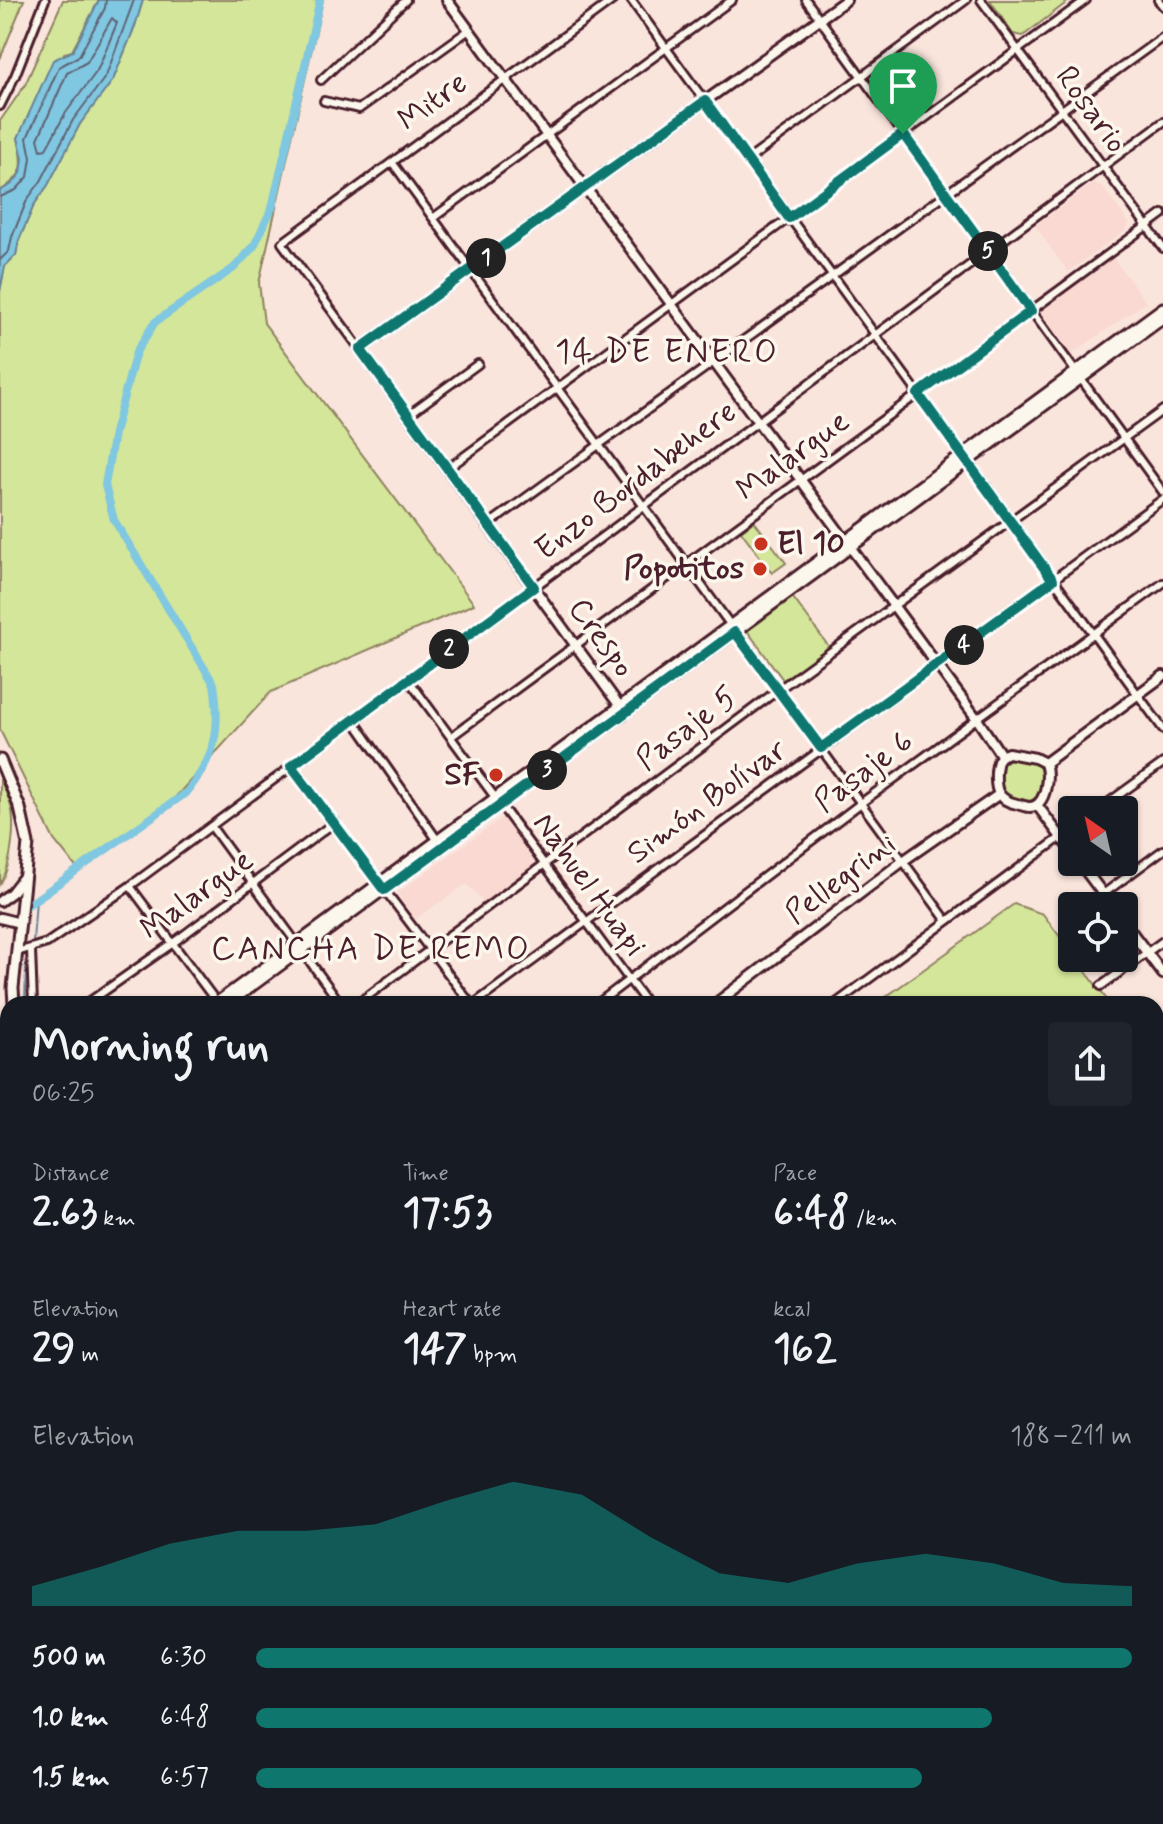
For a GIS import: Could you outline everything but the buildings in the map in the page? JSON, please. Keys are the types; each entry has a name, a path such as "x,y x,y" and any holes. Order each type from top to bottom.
{"main road":[{"path":"231,996 1078,375 1163,308"},
{"path":"1078,375 1163,318"},
{"path":"0,760 20,808 28,844 14,996"}],"street":[{"path":"0,106 45,0"},
{"path":"321,80 406,0"},
{"path":"447,0 938,665 1001,755"},
{"name":"Mitre","path":"282,243 613,0"},
{"path":"631,0 1163,729"},
{"path":"433,218 732,0"},
{"path":"806,0 1163,492"},
{"path":"360,349 846,0"},
{"path":"748,160 966,0"},
{"name":"Rosario","path":"981,0 1163,248"},
{"path":"447,469 1086,0"},
{"path":"1158,0 1163,6"},
{"path":"324,101 359,109 469,30"},
{"path":"488,525 1163,37"},
{"name":"Enzo Bordabehere","path":"17,952 47,943 130,886 1163,122"},
{"path":"392,162 947,921"},
{"name":"Malargue","path":"452,736 1163,214"},
{"name":"Crespo","path":"282,243 623,709"},
{"path":"408,415 478,364"},
{"name":"Pasaje 5","path":"368,996 778,690 1163,410"},
{"name":"Simón Bolívar","path":"484,996 1163,499"},
{"name":"Pasaje 6","path":"608,996 861,803 1163,583"},
{"path":"1045,763 1163,676"},
{"name":"Nahuel Huapi","path":"408,679 641,996"},
{"path":"353,719 440,844"},
{"path":"1008,753 1045,763 1047,776 1042,799 1037,805 1030,807 1005,801 998,795 995,787 997,761 1001,755 1008,753"},
{"path":"1117,796 1163,763"},
{"path":"291,766 467,996"},
{"name":"Pellegrini","path":"726,996 903,861 998,795"},
{"path":"1037,805 1058,833"},
{"name":"Malargue","path":"97,996 335,822"},
{"path":"211,826 335,996"},
{"path":"846,996 1058,839"},
{"path":"1106,892 1163,850"},
{"path":"22,911 16,904 2,899 25,874"},
{"path":"130,886 214,996"},
{"path":"0,918 20,923"},
{"path":"1138,940 1163,974"},
{"path":"1101,986 1163,941"},
{"path":"31,950 33,996"}],"shaded area":[{"path":"1092,184 1101,185 1129,223 1126,230 1068,272 1035,226"},
{"path":"1111,255 1146,302 1072,354 1039,309"},
{"path":"503,817 537,865 484,903 467,884 415,919 397,893"}],"green space":[{"path":"0,0 24,0 0,59"},
{"path":"63,0 99,0 72,51 64,53 18,138 22,156 19,175 0,191 0,121 25,85"},
{"path":"143,0 323,0 259,283 264,323 474,604 271,692 170,803 79,871 54,840 0,730 0,291 5,266 16,255 34,205 80,124 113,80"},
{"path":"990,0 1070,0 1023,36 1013,34"},
{"name":"El 10","path":"754,521 786,563 772,573 741,531"},
{"path":"791,595 829,647 784,681 746,629"},
{"path":"1010,758 1037,763 1042,773 1039,795 1029,802 1009,799 1000,788 1002,764"},
{"path":"0,779 12,812 13,833 10,856 0,884"},
{"path":"1014,904 1043,914 1058,934 1058,972 1086,972 1104,996 887,996"}],"water":[{"path":"99,0 143,0 113,80 80,124 34,205 16,255 5,266 0,291 0,191 12,184 21,173 23,158 18,138 53,60 73,51"}],"waterway":[{"path":"28,905 186,793 204,767 214,742 217,715 214,684 114,520 105,485 114,433 136,352 155,322 234,268 254,246 272,208 320,0"},
{"path":"33,941 36,900"},
{"path":"25,996 26,965"}],"place":[{"name":"El 10","path":"761,544"},
{"name":"Popotitos","path":"760,569"},
{"name":"SF","path":"496,775"}],"district":[{"name":"14 DE ENERO","path":"667,352"},
{"name":"CANCHA DE REMO","path":"371,949"}],"route":[{"path":"705,101 789,218 903,134 1031,311 918,394 1053,580 821,748 735,632 384,890 291,766 534,587 360,349 705,101"}]}
